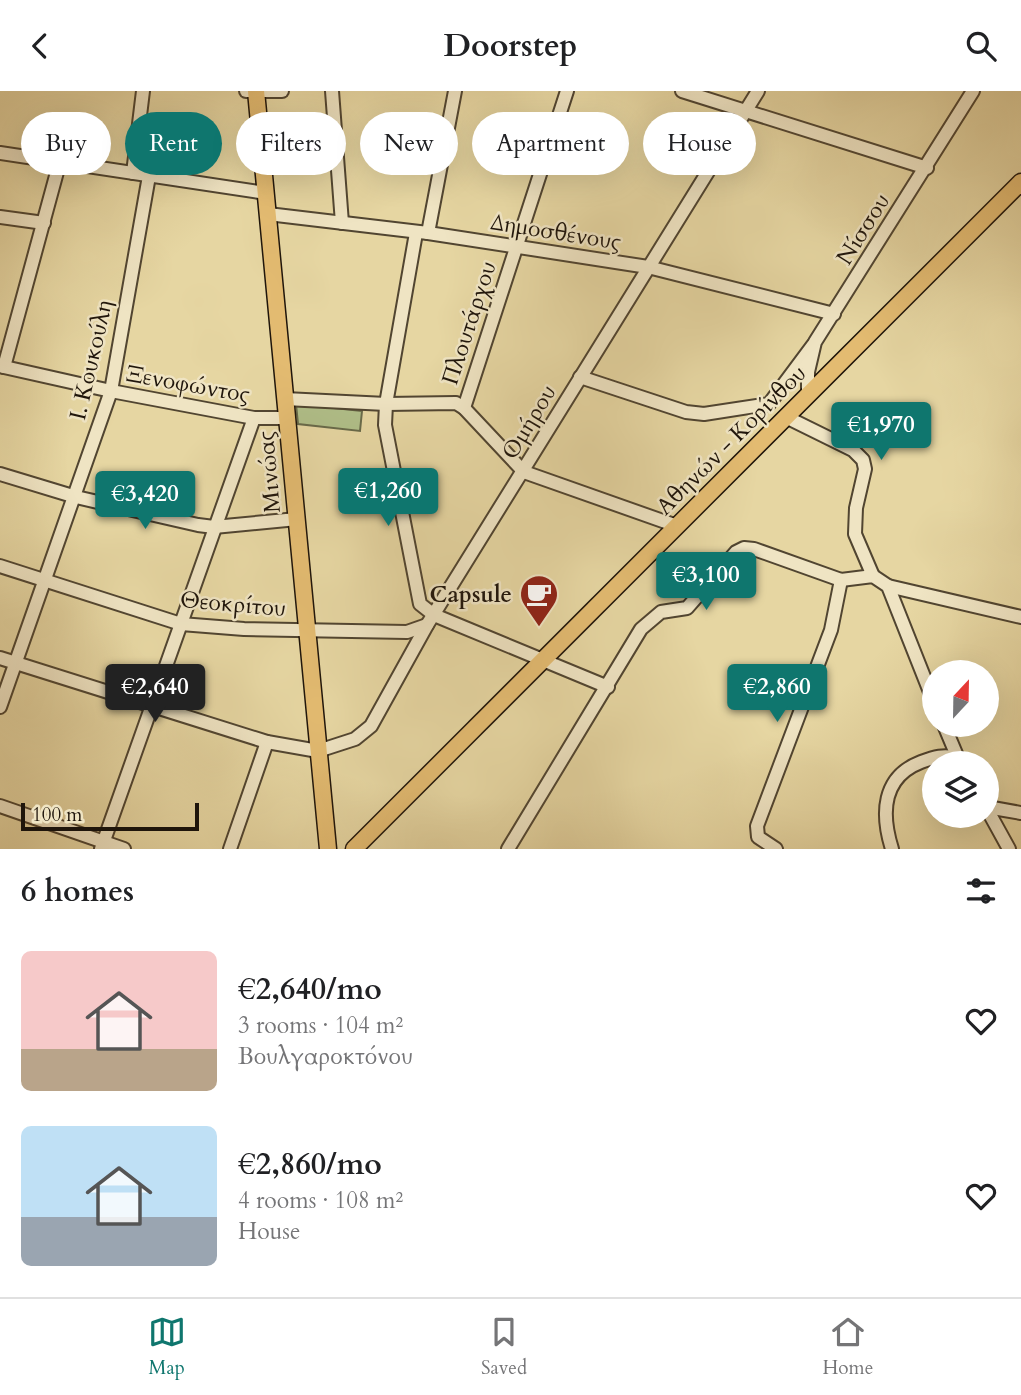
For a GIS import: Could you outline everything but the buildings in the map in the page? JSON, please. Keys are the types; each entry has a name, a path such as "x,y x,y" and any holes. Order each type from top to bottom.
{"main road":[{"name":"Μινώας","path":"253,92 268,213 328,849"},
{"name":"Αθηνών - Κορίνθου","path":"354,849 1021,182"}],"street":[{"path":"140,112 143,91"},
{"path":"253,92 282,91"},
{"path":"331,91 342,223"},
{"path":"455,91 386,404 385,425 420,604 431,620 543,660 608,687"},
{"name":"Πλουτάρχου","path":"464,408 567,91"},
{"path":"682,91 927,168"},
{"name":"Ομήρου","path":"318,751 355,739 371,726 431,620 758,91"},
{"name":"Νίσσου","path":"808,395 808,372 815,342 973,91"},
{"path":"0,153 21,156"},
{"path":"2,367 56,175"},
{"path":"144,175 266,193"},
{"name":"Ι. Κουκούλη","path":"0,707 76,497 111,391 149,176"},
{"name":"Δημοσθένους","path":"268,213 648,267 834,314"},
{"path":"0,217 44,223"},
{"path":"580,377 695,414 764,406 773,401 802,356 815,342"},
{"name":"Ξενοφώντος","path":"2,367 254,418 287,418"},
{"path":"285,399 386,404 449,402 464,408 524,472 677,526"},
{"path":"786,417 853,450 863,460 865,469 856,508 855,534 873,576 888,586 1021,617"},
{"path":"102,846 254,418"},
{"path":"0,474 76,497 179,522 214,527 297,519"},
{"path":"508,849 641,629 661,612 687,608 736,552 744,548 754,549 841,580 873,576"},
{"name":"Θεοκρίτου","path":"0,566 181,624 244,629 407,632 431,620"},
{"path":"776,849 758,837 757,826 831,629 841,580"},
{"path":"888,586 922,672"},
{"path":"0,657 267,742 318,751"},
{"path":"230,849 267,742"},
{"path":"892,849 885,823 886,807 895,779 906,768 922,761"},
{"path":"0,806 102,846 124,849"},
{"path":"999,810 1021,813"},
{"path":"998,828 1009,849"}],"green space":[{"path":"296,404 362,411 360,431 298,424"}],"place":[{"name":"Capsule","path":"539,628"}]}
